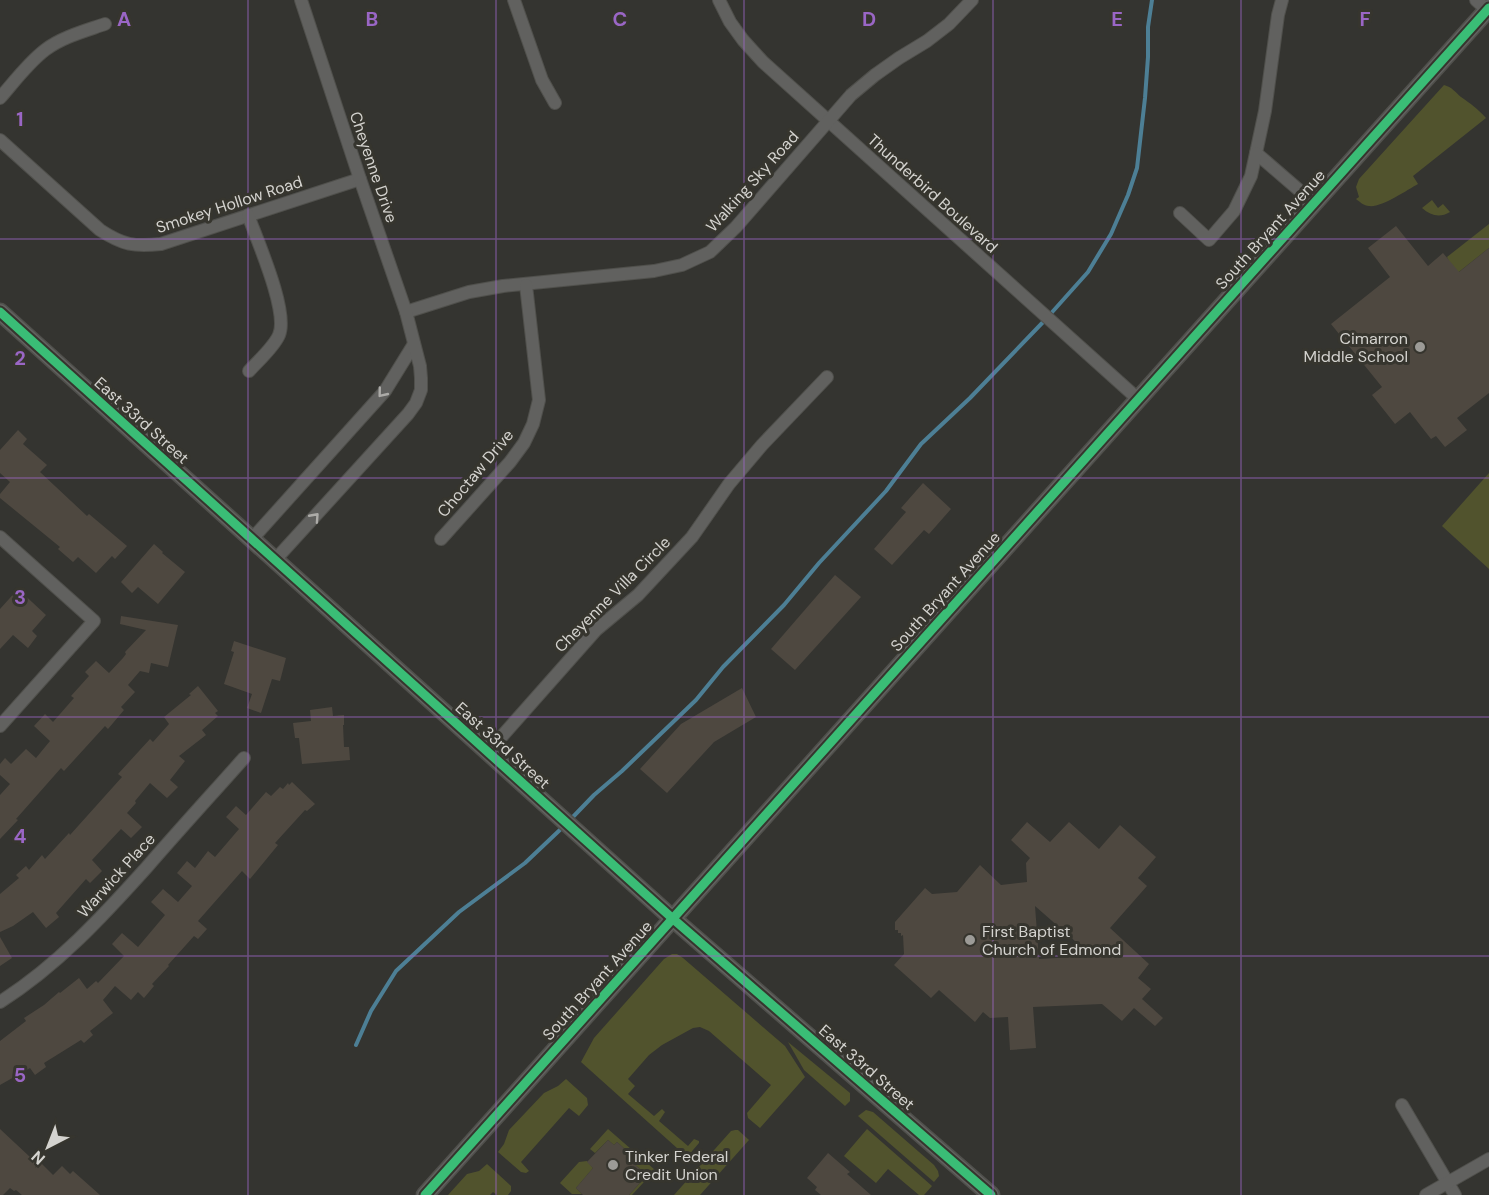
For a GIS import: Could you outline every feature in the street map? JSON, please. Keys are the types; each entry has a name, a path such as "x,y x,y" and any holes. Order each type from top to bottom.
{"street":[{"name":"Cheyenne Drive","path":"275,560 408,414 416,403 421,390 422,378 406,312 301,0"},
{"path":"514,0 542,80 555,103"},
{"name":"Thunderbird Boulevard","path":"719,0 730,22 763,62 1138,399"},
{"name":"Walking Sky Road","path":"406,312 469,292 503,286 654,272 682,265 710,252 736,227 851,95 875,75 949,24 972,0"},
{"path":"1180,213 1209,240 1234,211 1251,176 1265,111 1273,45 1282,0"},
{"name":"South Bryant Avenue","path":"425,1195 1314,203 1484,6"},
{"path":"0,98 23,71 46,50 67,37 105,24"},
{"name":"Smokey Hollow Road","path":"0,140 100,230 113,239 137,246 161,244 360,179"},
{"path":"1256,153 1314,203"},
{"path":"248,215 278,297 282,324 279,336 249,371"},
{"name":"Choctaw Drive","path":"441,539 510,462 524,443 533,424 539,400 526,285"},
{"name":"East 33rd Street","path":"0,312 672,918 991,1195"},
{"path":"252,539 385,390 414,344"},
{"name":"Cheyenne Villa Circle","path":"488,752 596,630 638,595 692,537 736,476 762,445 827,377"},
{"path":"0,537 94,621 0,726"},
{"name":"Warwick Place","path":"0,1002 59,959 107,911 244,758"},
{"path":"1402,1105 1455,1195"},
{"path":"1426,1195 1489,1159"}],"green space":[{"path":"1444,85 1486,118 1413,176 1418,184 1374,206 1361,203 1356,199 1359,197 1356,187 1359,179"},
{"path":"1432,200 1438,208 1443,204 1450,212 1436,215 1422,208"},
{"path":"1489,224 1489,248 1455,275 1447,257"},
{"path":"1489,473 1489,569 1442,526"},
{"path":"672,954 683,958 785,1046 805,1077 760,1128 748,1118 747,1113 771,1085 709,1031 700,1027 693,1028 662,1045 649,1055 628,1079 635,1086 628,1094 654,1116 662,1109 665,1112 659,1121 688,1146 694,1139 699,1141 687,1157 581,1062 594,1038 664,959"},
{"path":"788,1042 850,1093 850,1101 845,1106 804,1070"},
{"path":"566,1079 587,1098 588,1105 579,1116 569,1108 521,1162 529,1171 521,1172 498,1152 509,1130 544,1093"},
{"path":"866,1110 873,1112 934,1165 939,1176 934,1182 858,1116"},
{"path":"608,1129 655,1170 632,1195 629,1195 647,1175 633,1163 636,1159 617,1142 614,1145 608,1140 595,1153 590,1149"},
{"path":"867,1129 932,1186 924,1195 919,1195 888,1169 876,1183 844,1156"},
{"path":"738,1130 749,1140 700,1195 674,1195 731,1131"},
{"path":"587,1161 593,1168 576,1188 582,1194 572,1194 560,1183 579,1162"},
{"path":"487,1164 511,1186 508,1195 497,1195 493,1192 490,1195 448,1195 467,1174 479,1171"}],"building":[{"name":"Cimarron Middle School","path":"1396,226 1428,266 1443,253 1459,272 1489,248 1489,393 1457,418 1467,430 1445,447 1436,436 1431,439 1410,412 1395,424 1372,395 1382,387 1331,324 1390,277 1368,248"},
{"path":"18,430 27,439 23,444 47,465 40,472 87,516 89,514 127,546 115,559 112,556 96,573 78,557 73,562 58,549 60,547 0,498 0,494 10,482 0,473 0,450"},
{"path":"923,483 951,509 929,534 924,530 892,565 874,549 906,512 901,508"},
{"path":"154,544 185,572 158,604 138,587 132,593 121,582"},
{"path":"835,575 861,597 795,670 771,649"},
{"path":"18,589 46,615 32,631 37,636 28,648 13,635 0,649 0,609"},
{"path":"121,616 178,625 168,667 151,663 149,673 140,671 128,685 135,692 121,707 124,710 108,729 105,726 64,771 61,768 0,839 0,795 10,784 0,775 0,764 5,758 11,764 26,749 36,758 50,741 34,726 45,714 53,722 74,698 71,696 89,676 85,672 96,661 109,673 146,630 120,624"},
{"path":"234,641 286,658 280,681 272,679 261,713 247,708 252,694 224,684 234,652 231,651"},
{"path":"198,686 218,711 215,713 218,716 202,730 206,735 179,756 185,761 170,780 178,787 167,798 150,783 127,813 142,827 131,838 121,829 92,860 102,871 90,883 86,879 56,913 59,917 46,928 33,912 0,932 0,894 19,878 16,875 26,866 29,870 42,855 45,859 69,833 70,835 122,777 118,774 150,739 153,742 169,724 164,717 191,695 189,694"},
{"path":"742,688 756,717 714,742 667,793 640,769 681,724"},
{"path":"332,707 333,716 344,715 344,747 349,747 350,760 302,764 299,738 295,738 293,723 311,721 310,710"},
{"path":"292,782 315,804 307,811 305,810 275,843 278,845 250,879 242,871 198,921 207,929 198,939 194,936 152,984 154,986 144,998 138,992 131,1000 115,986 103,1000 113,1013 90,1031 93,1035 84,1043 81,1040 44,1063 46,1067 35,1075 30,1068 0,1085 0,1041 26,1021 24,1018 79,978 87,989 96,981 98,983 124,956 112,944 122,933 138,947 165,915 151,902 163,889 178,902 192,886 177,873 187,861 195,868 208,851 215,857 239,829 226,817 236,806 246,815 266,792 271,796 280,787 283,789"},
{"name":"First Baptist Church of Edmond","path":"1027,822 1050,842 1069,822 1099,849 1120,825 1156,857 1138,878 1147,886 1110,928 1149,964 1138,978 1151,989 1142,999 1163,1018 1155,1026 1134,1008 1122,1021 1102,1004 1033,1007 1036,1048 1010,1050 1008,1017 990,1018 983,1012 975,1022 939,990 931,998 894,965 904,954 903,935 901,936 898,930 895,930 895,922 925,888 932,894 957,892 980,865 1001,885 1027,882 1026,863 1030,858 1011,840","holes":["1035,906 1092,956 1039,959"]},
{"path":"0,937 12,958 0,966"},
{"path":"0,1129 30,1157 32,1154 53,1175 62,1166 70,1174 73,1171 100,1195 22,1195 10,1188 0,1195"},
{"name":"Tinker Federal Credit Union","path":"608,1140 614,1145 617,1142 636,1159 633,1163 647,1175 629,1195 583,1195 576,1188 593,1168 587,1162"},
{"path":"828,1153 871,1195 821,1195 815,1190 817,1187 807,1178"}],"waterway":[{"path":"570,820 696,700 723,667 784,605 819,563 886,491 921,444 970,398 1088,272 1111,234 1137,168 1152,0"},
{"path":"356,1045 371,1011 396,971 459,912 525,863 563,827"}],"cycle path":[{"path":"425,1195 1489,8"},
{"path":"0,312 672,918 991,1195"}],"place":[{"name":"Cimarron Middle School","path":"1420,347"},
{"name":"First Baptist Church of Edmond","path":"970,940"},
{"name":"Tinker Federal Credit Union","path":"613,1165"}]}
